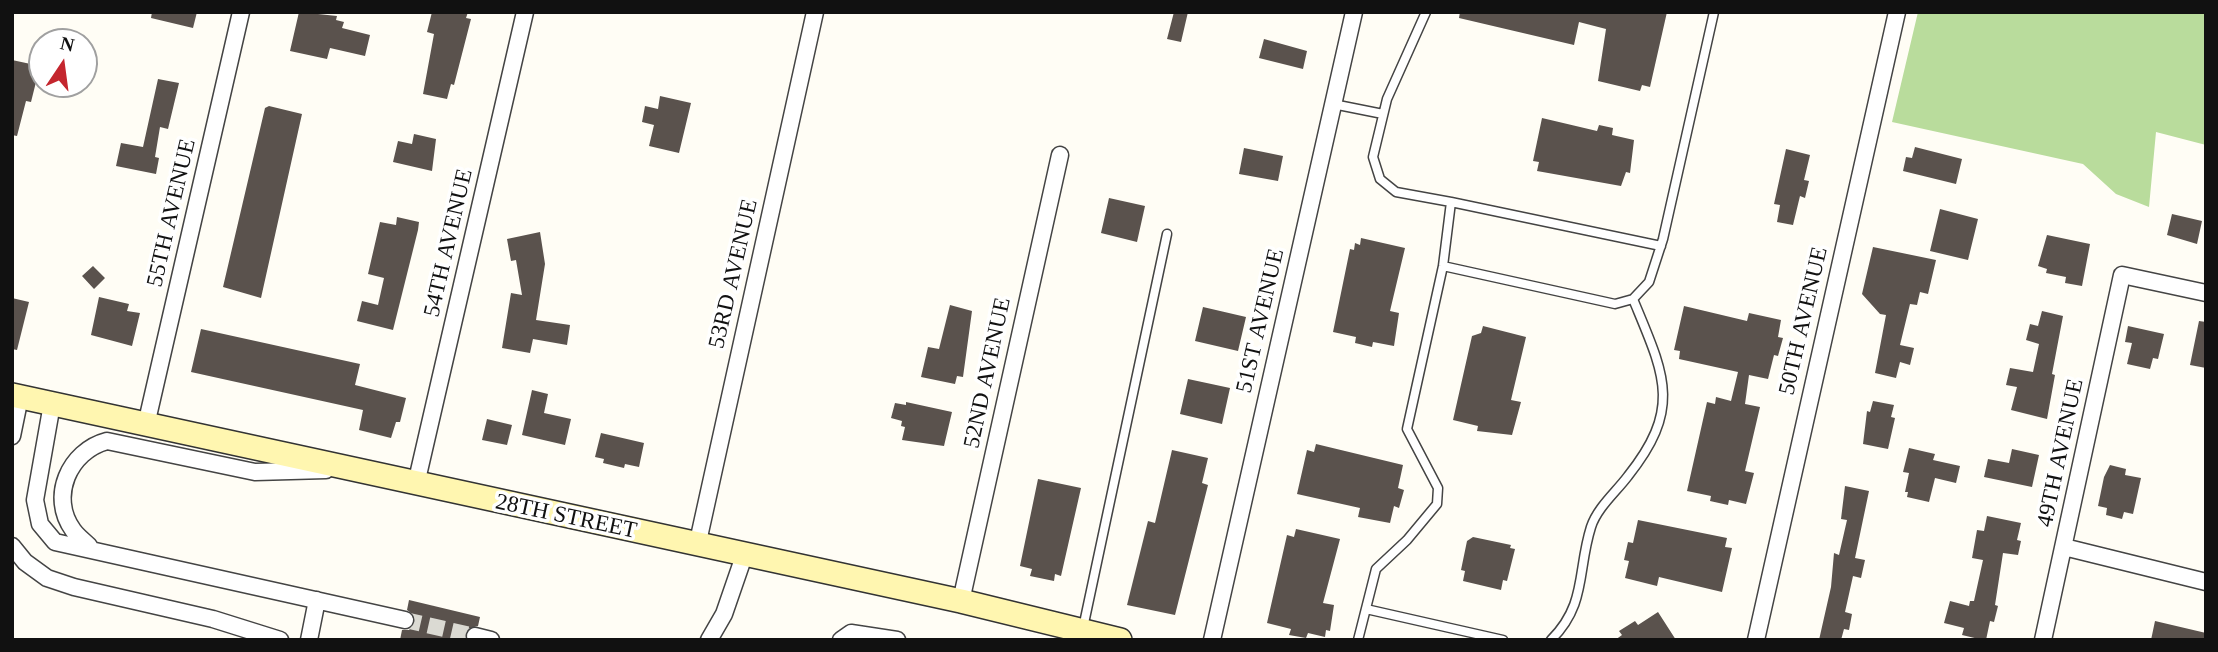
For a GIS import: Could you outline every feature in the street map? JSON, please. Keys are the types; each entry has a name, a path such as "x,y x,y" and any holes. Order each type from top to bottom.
{"main road":[{"name":"28TH STREET","path":"16,396 697,546 961,601 1120,640"}],"street":[{"name":"55TH AVENUE","path":"146,425 241,12"},
{"name":"54TH AVENUE","path":"416,484 525,12"},
{"name":"53RD AVENUE","path":"697,546 815,12"},
{"name":"51ST AVENUE","path":"1212,640 1354,12"},
{"name":"50TH AVENUE","path":"1756,640 1897,12"},
{"name":"52ND AVENUE","path":"961,601 1059,155"},
{"name":"49TH AVENUE","path":"2043,640 2122,275 2206,293"},
{"path":"12,436 16,396"},
{"path":"52,404 35,499 40,524 55,542 89,547 405,620"},
{"path":"89,547 72,528 63,500 66,477 74,461 90,446 107,441 255,472 347,469"},
{"path":"12,546 25,562 47,578 74,587 212,619 280,640"},
{"path":"2064,547 2206,582"},
{"path":"709,640 724,614 744,556"},
{"path":"309,640 317,600"},
{"path":"841,640 851,633 897,640"}],"lane":[{"path":"1426,12 1383,114 1373,157 1380,179 1396,192 1661,246"},
{"path":"1443,267 1615,304 1633,299 1650,282 1661,246 1714,12"},
{"path":"1333,104 1383,114"},
{"path":"1358,640 1376,569 1407,540 1437,504 1438,488 1407,429 1443,267 1451,202"},
{"path":"1083,631 1167,234"},
{"path":"1551,640 1563,627 1578,598 1591,526 1653,444 1662,412 1663,383 1633,299"},
{"path":"1366,609 1468,637 1503,640"}],"green space":[{"path":"1918,12 2206,12 2206,145 2156,132 2149,207 2116,194 2083,164 1892,122"}],"building":[{"path":"152,12 197,12 193,28 151,18"},
{"path":"299,12 337,16 336,20 344,22 342,28 370,35 365,56 330,48 327,59 290,51"},
{"path":"432,12 468,12 466,18 471,19 454,85 451,84 447,99 423,94 434,34 427,32"},
{"path":"1174,12 1188,12 1181,42 1167,39"},
{"path":"1460,12 1667,12 1650,87 1642,85 1640,91 1598,81 1606,29 1579,22 1574,45 1459,18"},
{"path":"1264,39 1307,51 1303,69 1259,58"},
{"path":"12,60 28,63 28,98 32,98 31,102 26,101 17,136 12,135"},
{"path":"158,79 179,83 168,129 160,127 155,157 159,158 156,174 116,166 121,143 143,147"},
{"path":"660,96 691,103 679,153 649,146 654,125 642,122 645,106 658,109"},
{"path":"269,106 302,114 261,298 223,287 265,108"},
{"path":"1542,118 1597,131 1599,125 1613,128 1612,135 1634,140 1630,173 1626,172 1621,186 1537,171 1539,162 1533,161"},
{"path":"414,134 436,139 432,171 393,162 398,141 412,144"},
{"path":"1915,147 1962,159 1956,184 1903,171 1906,157 1912,158"},
{"path":"1244,148 1283,156 1278,181 1239,174"},
{"path":"1786,149 1810,155 1804,180 1809,181 1805,198 1800,196 1793,225 1777,222 1780,205 1774,204"},
{"path":"1109,198 1145,206 1137,242 1101,233"},
{"path":"1940,209 1978,219 1968,260 1930,251"},
{"path":"2172,214 2202,221 2197,244 2167,235"},
{"path":"397,217 419,222 393,330 357,321 362,301 378,305 384,278 368,274 380,222 396,225"},
{"path":"540,232 545,264 536,320 570,325 567,345 533,339 530,353 502,348 511,293 522,295 516,260 511,261 507,239"},
{"path":"2047,235 2090,244 2082,286 2065,283 2066,277 2046,273 2047,269 2038,266"},
{"path":"1361,238 1405,248 1390,311 1399,313 1394,346 1373,342 1372,347 1355,343 1356,337 1333,332 1350,249 1354,250 1355,243 1360,245"},
{"path":"1873,247 1936,260 1928,294 1920,292 1917,305 1910,304 1900,345 1914,348 1910,365 1900,362 1896,378 1875,373 1886,315 1880,314 1862,294"},
{"path":"93,266 105,278 94,289 82,276"},
{"path":"99,297 129,304 127,311 140,313 132,346 91,335"},
{"path":"12,298 29,302 17,350 12,349"},
{"path":"950,305 972,311 963,377 957,376 955,384 921,377 928,347 939,349"},
{"path":"1684,306 1747,321 1749,313 1781,320 1778,337 1783,338 1778,356 1774,355 1768,379 1749,375 1745,404 1760,407 1745,471 1754,473 1746,504 1729,500 1728,505 1710,501 1711,496 1687,491 1707,402 1715,404 1716,397 1731,401 1738,372 1679,359 1680,351 1674,350"},
{"path":"1203,307 1246,317 1238,351 1195,341"},
{"path":"2042,311 2063,316 2047,419 2011,410 2017,387 2006,385 2010,368 2033,372 2039,344 2026,340 2030,324 2038,326"},
{"path":"2199,321 2206,322 2206,368 2190,365"},
{"path":"1483,326 1526,337 1511,400 1521,402 1512,435 1477,431 1478,426 1453,420 1472,336 1481,333"},
{"path":"2128,326 2164,334 2158,359 2153,358 2150,369 2127,364 2132,343 2125,342"},
{"path":"201,329 360,364 355,385 406,398 400,422 396,422 391,438 359,430 363,410 191,372"},
{"path":"1188,379 1230,388 1222,424 1180,414"},
{"path":"532,390 548,394 544,413 571,419 565,445 522,435"},
{"path":"1873,401 1894,405 1891,417 1895,418 1888,449 1863,444 1867,411 1870,412"},
{"path":"906,402 952,412 944,446 902,440 905,427 901,426 902,421 891,418 895,403 906,405"},
{"path":"487,419 512,425 507,445 482,440"},
{"path":"601,433 644,443 639,467 625,464 624,468 603,463 604,459 595,457"},
{"path":"1316,444 1403,465 1398,488 1404,490 1399,508 1394,506 1390,523 1358,517 1360,508 1297,494 1307,450 1314,452"},
{"path":"1909,448 1935,454 1933,460 1960,466 1956,483 1935,478 1929,502 1907,497 1908,492 1905,492 1909,473 1903,472"},
{"path":"2012,449 2039,455 2032,487 1984,477 1988,459 2009,463"},
{"path":"1172,450 1208,458 1202,483 1208,485 1175,615 1127,605 1148,521 1155,523"},
{"path":"2110,465 2126,469 2125,475 2141,478 2133,514 2124,512 2122,519 2106,515 2107,508 2098,506 2104,477"},
{"path":"1038,479 1081,488 1061,576 1055,574 1054,581 1030,576 1032,569 1020,566"},
{"path":"1845,486 1869,491 1855,558 1865,560 1861,578 1853,576 1845,612 1852,614 1849,630 1844,629 1841,640 1819,640 1831,587 1834,553 1839,555 1847,520 1841,519"},
{"path":"1987,516 2021,523 2017,540 2021,541 2018,555 2003,553 1995,605 1998,606 1994,622 1990,621 1986,640 1983,640 1962,635 1964,628 1944,623 1950,601 1969,606 1970,601 1974,601 1983,560 1972,558 1977,530 1984,531"},
{"path":"1638,520 1727,538 1725,547 1732,548 1722,592 1659,577 1657,586 1625,578 1629,561 1624,560 1628,542 1633,543"},
{"path":"1296,529 1340,539 1323,603 1334,605 1330,631 1326,630 1325,637 1308,633 1306,638 1289,635 1291,629 1267,623 1287,535 1294,537"},
{"path":"1473,537 1511,545 1510,548 1515,549 1507,581 1503,580 1501,590 1463,581 1465,571 1461,570 1467,541"},
{"path":"409,600 480,617 478,626 467,629 465,640 400,640 402,630 409,630 415,623 415,616 407,610"},
{"path":"1658,612 1676,640 1615,640 1622,635 1619,631 1635,621 1638,625"},
{"path":"2155,621 2206,633 2206,640 2151,640"}],"tunnel":[{"path":"405,620 475,636"}]}
